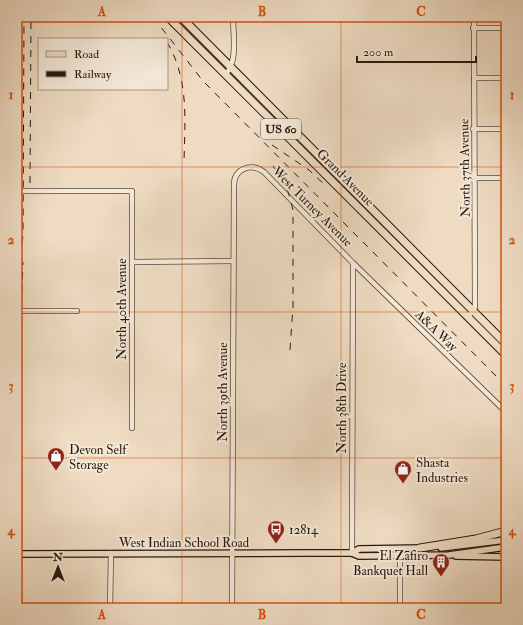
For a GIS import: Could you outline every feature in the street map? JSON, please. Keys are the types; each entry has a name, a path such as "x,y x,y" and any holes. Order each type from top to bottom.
{"highway":[{"name":"Grand Avenue","path":"168,17 506,355"},
{"name":"Grand Avenue","path":"181,17 506,344"},
{"path":"348,197 355,191"},
{"path":"420,548 476,539 506,531"}],"main road":[{"name":"West Indian School Road","path":"352,553 358,549 453,547 506,540"},
{"name":"West Indian School Road","path":"17,554 352,553 359,556 400,556 450,555 506,547"},
{"path":"450,555 506,557"}],"street":[{"path":"226,74 231,67 234,17"},
{"name":"North 37th Avenue","path":"474,17 473,178 476,214 474,311"},
{"path":"474,28 506,28"},
{"path":"474,78 506,78"},
{"path":"473,129 506,128"},
{"name":"West Turney Avenue","path":"234,177 238,172 250,167 261,169 353,263"},
{"name":"North 39th Avenue","path":"232,608 234,177"},
{"path":"473,178 506,178"},
{"name":"North 40th Avenue","path":"17,191 132,191 132,428"},
{"path":"132,262 233,261"},
{"name":"A&A Way","path":"353,263 506,412"},
{"name":"North 38th Drive","path":"352,553 353,263"},
{"path":"17,311 77,311"},
{"path":"468,317 474,311"},
{"path":"400,548 400,608"},
{"path":"110,608 111,553"}],"railway":[{"path":"17,271 23,236 24,17"},
{"path":"30,183 31,17"},
{"path":"153,17 203,81 506,386"},
{"path":"168,44 179,70 182,85 185,115 184,161"},
{"path":"272,145 309,170 326,186"},
{"path":"273,166 286,184 293,210 293,307 290,350"},
{"path":"22,293 23,262"}],"place":[{"name":"Devon Self Storage","path":"56,471"},
{"name":"Shasta Industries","path":"403,484"},
{"name":"12814","path":"276,544"},
{"name":"El Zafiro Bankquet Hall","path":"441,577"}]}
